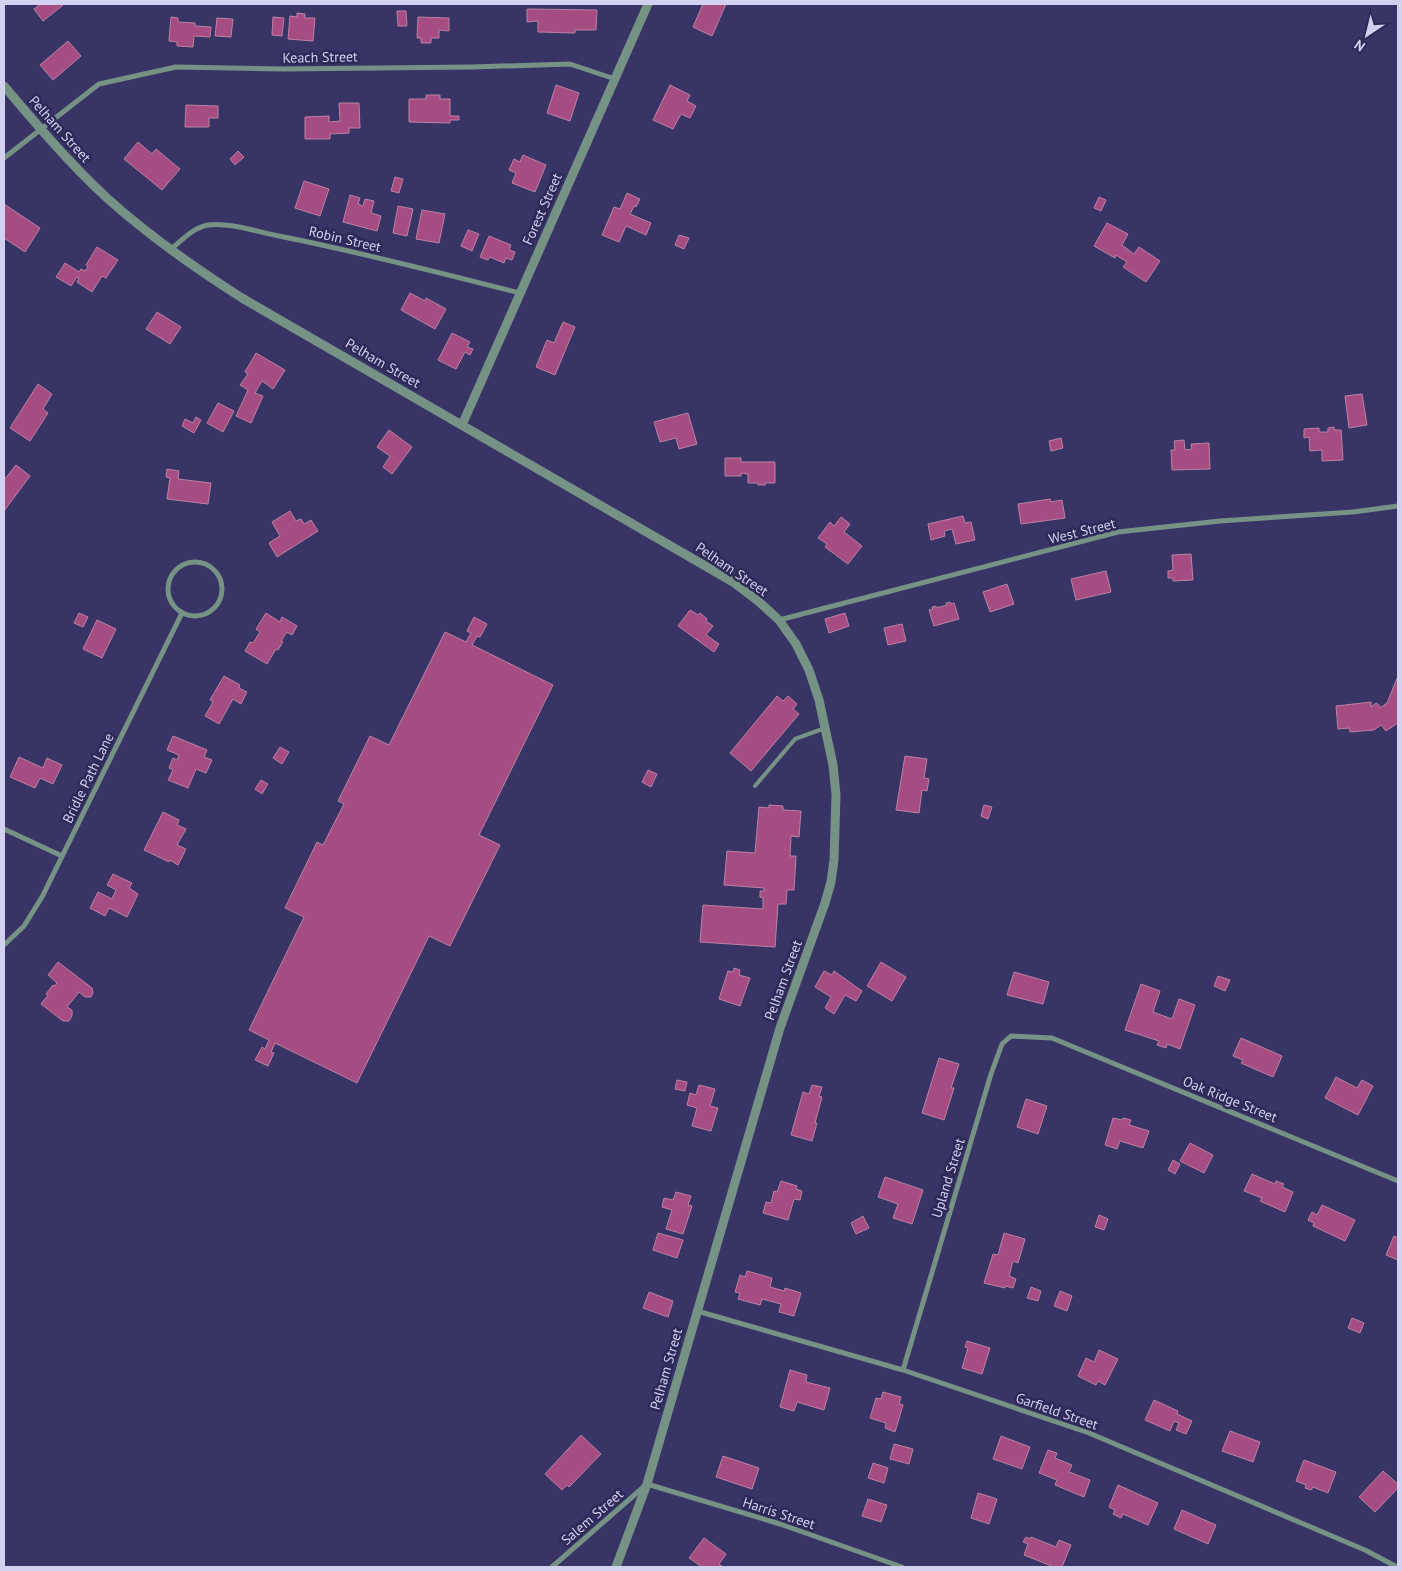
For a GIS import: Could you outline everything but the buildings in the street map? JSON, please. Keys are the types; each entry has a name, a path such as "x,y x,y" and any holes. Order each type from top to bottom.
{"street":[{"name":"Forest Street","path":"462,425 648,4"},
{"name":"Keach Street","path":"4,158 99,84 176,67 283,69 570,64 615,79"},
{"name":"Pelham Street","path":"4,86 40,129 107,198 170,250 242,298 710,568 758,600 779,620 796,644 809,670 819,700 833,765 836,795 836,828 831,882 817,927 780,1028 647,1484 616,1567"},
{"name":"Robin Street","path":"170,250 196,230 206,225 216,224 303,241 520,293"},
{"name":"West Street","path":"779,620 1118,532 1220,521 1352,512 1398,506"},
{"path":"190,563 201,563 211,568 218,576 222,586 219,602 213,610 203,615 193,616 182,613 174,606 169,596 169,585 172,575 180,567 190,563"},
{"name":"Bridle Path Lane","path":"4,945 34,912 182,613"},
{"path":"4,829 62,856"},
{"name":"Upland Street","path":"903,1370 991,1074 1002,1044 1011,1036 1052,1038"},
{"name":"Oak Ridge Street","path":"1052,1038 1398,1181"},
{"name":"Garfield Street","path":"697,1311 903,1370 1089,1433 1365,1550 1397,1567"},
{"name":"Salem Street","path":"552,1567 647,1484"},
{"name":"Harris Street","path":"647,1484 780,1524 902,1567"}],"lane":[{"path":"755,786 795,739 825,728"}]}
